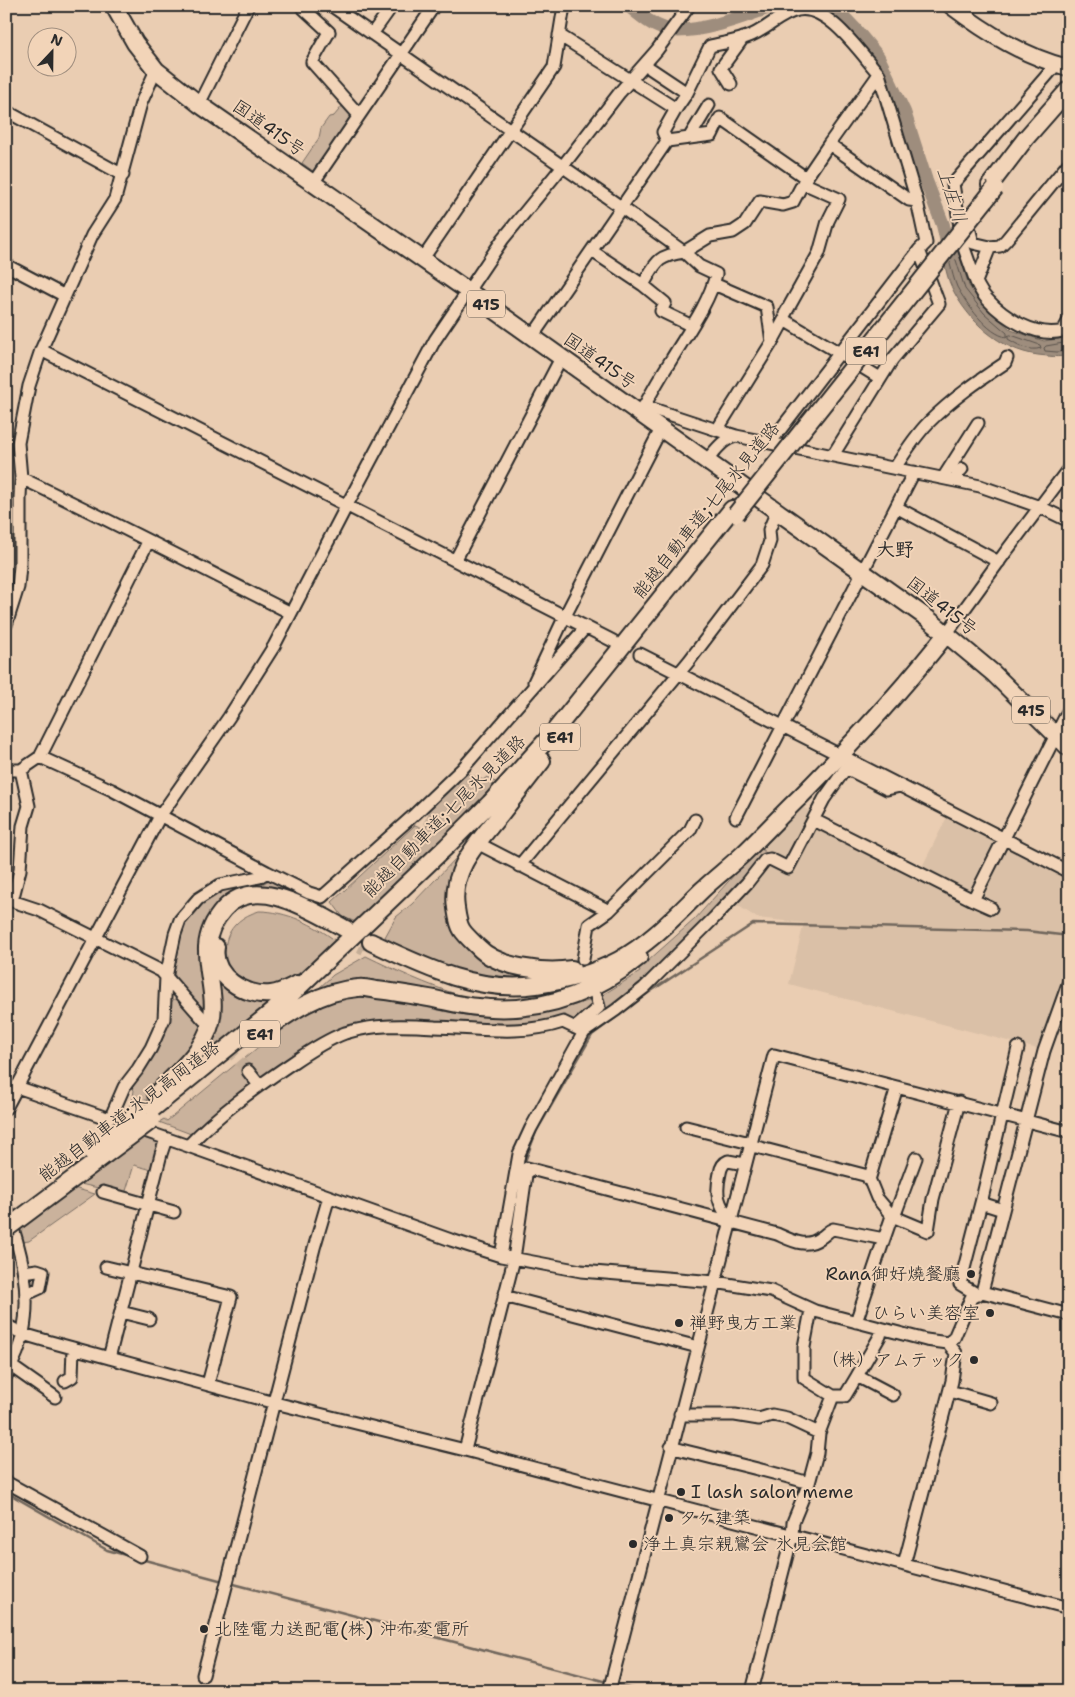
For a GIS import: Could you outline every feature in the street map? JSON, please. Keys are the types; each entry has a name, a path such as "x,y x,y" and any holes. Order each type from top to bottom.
{"highway":[{"name":"国道415号","path":"114,6 136,43 156,70 199,104 561,358 642,410 661,428 947,633 993,673 1069,748"},
{"name":"能越自動車道;七尾氷見道路","path":"993,186 1026,138 1069,89"},
{"name":"能越自動車道;七尾氷見道路","path":"356,938 464,842 558,739 734,512 993,186 1069,101"},
{"name":"能越自動車道;七尾氷見道路","path":"356,938 528,761 734,512"},
{"path":"254,1039 292,1011 314,999 359,987 476,1007 503,1009 550,1003 590,989 611,978 646,947 702,890 742,854 850,746 895,698 947,633"},
{"path":"558,739 472,849 466,860 456,888 455,901 462,930 481,950 497,960 521,967 555,971 583,967 646,947"},
{"path":"146,1115 204,1040 211,1022 212,1001 207,948 208,936 216,918 227,905 241,898 255,895 271,895 287,899 356,938"},
{"path":"312,974 284,990 271,994 250,992 231,982 218,965 216,951 219,934 226,920 237,911 248,907 264,905 290,910 428,969 463,980 493,986 535,985 567,980 595,971 646,947"},
{"name":"能越自動車道;氷見高岡道路","path":"9,1233 356,938"},
{"name":"能越自動車道;氷見高岡道路","path":"6,1220 146,1115 254,1039 356,938"}],"main road":[{"path":"951,6 1012,47 1062,67"}],"street":[{"path":"199,104 248,6"},
{"path":"301,6 329,32 312,62 359,116"},
{"path":"332,6 622,207 684,252 699,266 716,274 714,284 692,326 642,410 736,436 980,486 1040,507 1069,521"},
{"path":"372,34 392,6"},
{"path":"313,183 434,6"},
{"path":"422,260 554,67 564,6"},
{"path":"6,1108 12,1087 96,938 160,816 229,717 274,646 435,340 503,239 657,50 689,6"},
{"path":"667,141 663,132 687,93 710,46 743,38 761,30 775,20 798,10 813,11 824,15 836,25 879,74 917,201 926,243 919,250 844,355 770,443"},
{"path":"559,35 676,109"},
{"path":"731,84 721,68 743,38"},
{"path":"1062,67 953,184 963,245 976,282 986,298 1000,311 1021,325 1054,333 1063,331 1069,320"},
{"path":"651,69 687,93"},
{"path":"6,625 19,580 21,478 18,443 29,386 41,350 92,235 115,199 141,103 156,70"},
{"path":"643,286 663,257 684,252 710,236 733,232 744,224 760,201 784,205 793,202 829,144 879,74"},
{"path":"689,138 709,105"},
{"path":"6,111 122,175"},
{"path":"532,337 667,141 712,135 720,118 805,181 839,199 828,221 819,253 772,342 717,430"},
{"path":"829,144 909,200 917,201"},
{"path":"960,177 972,244 990,248 1000,246 1006,240 1069,163"},
{"path":"976,282 990,248"},
{"path":"833,455 892,360 939,304 919,250"},
{"path":"592,251 664,303 661,311 692,326"},
{"path":"6,265 64,296"},
{"path":"714,284 767,307 844,355"},
{"path":"767,307 772,342"},
{"path":"41,350 614,640"},
{"path":"456,559 561,358"},
{"path":"895,468 928,422 950,401 1005,363 1007,358"},
{"path":"862,367 880,378"},
{"path":"943,478 978,423"},
{"path":"533,688 534,678 661,428"},
{"path":"708,460 730,437 736,436"},
{"path":"947,633 1069,468"},
{"path":"956,481 958,473 962,469"},
{"path":"736,817 914,472"},
{"path":"21,478 81,506 148,542 291,613"},
{"path":"896,507 998,562"},
{"path":"519,866 689,661 762,565 770,541 769,530 777,511"},
{"path":"6,770 21,770 40,757 148,542"},
{"path":"40,757 112,790 267,872 309,893 322,897 462,769 586,627"},
{"path":"640,654 832,751"},
{"path":"973,900 1069,709"},
{"path":"844,757 1069,872"},
{"path":"580,1030 616,1010 644,988 714,918 747,883 765,860 770,858 788,868 824,799 846,768 887,789 900,786"},
{"path":"21,770 29,806 22,826 20,870 12,901 39,910 161,971 204,1020"},
{"path":"415,814 426,818"},
{"path":"583,959 589,925 609,911 690,830 695,820"},
{"path":"814,820 991,908"},
{"path":"482,846 609,911"},
{"path":"110,1119 124,1087 138,1069 158,1035 164,1019 166,977 175,934 180,920 198,898 220,886 259,877 267,872"},
{"path":"980,1294 1044,1051 1069,980"},
{"path":"501,1256 519,1154 580,1030 599,1007 596,996"},
{"path":"188,1146 200,1133 259,1085 314,1049 344,1034 383,1026 508,1031 548,1027 563,1022 580,1030"},
{"path":"1018,1048 960,1284 980,1294 1069,1316"},
{"path":"610,1686 744,1164 774,1056 959,1102 1069,1132"},
{"path":"248,1072 259,1085"},
{"path":"12,1087 110,1119 501,1256 581,1271 715,1282 771,1291 811,1310 926,1340 948,1343 956,1353 950,1392 904,1565"},
{"path":"870,1180 897,1087"},
{"path":"686,1127 868,1176 876,1198 893,1216 928,1231 933,1199 959,1102"},
{"path":"109,1358 166,1139"},
{"path":"856,1322 884,1239 916,1158"},
{"path":"730,1221 717,1197 717,1186 721,1169 723,1164 728,1161 744,1164"},
{"path":"465,1450 514,1259 527,1168 730,1221 777,1234 804,1244 820,1239 827,1231 834,1229 884,1239"},
{"path":"103,1192 174,1212"},
{"path":"203,1675 314,1248 329,1197"},
{"path":"980,1203 1003,1210"},
{"path":"6,1207 9,1233 24,1246 24,1272 27,1294 23,1334 9,1371 55,1397"},
{"path":"106,1267 231,1297 208,1384"},
{"path":"24,1272 38,1270 43,1272 40,1288 27,1294"},
{"path":"948,1343 954,1338 971,1298 980,1294"},
{"path":"504,1296 698,1347"},
{"path":"811,1310 804,1347 804,1378 833,1396 845,1396 880,1336 882,1329"},
{"path":"121,1312 149,1319"},
{"path":"6,1325 23,1334 275,1403 465,1450 1069,1608"},
{"path":"65,1381 72,1376 73,1348"},
{"path":"857,1376 893,1395"},
{"path":"950,1392 991,1403"},
{"path":"752,1691 792,1536 793,1522 808,1483 817,1453 820,1433 833,1396"},
{"path":"680,1414 735,1415 759,1419 772,1415 787,1418 820,1433"},
{"path":"671,1447 724,1462 771,1471 808,1483"},
{"path":"6,1482 140,1556"}],"shaded area":[{"path":"343,105 357,115 317,174 302,163 319,138 321,128 329,117 334,116"},
{"path":"464,772 483,780 487,777 497,783 445,837 356,922 343,917 332,902 415,825 425,829 427,825 435,827 440,819 424,811"},
{"path":"800,806 922,867 948,815 1069,876 1069,969 1038,1049 789,984 804,923 757,918 728,899 766,854 759,847"},
{"path":"759,847 766,853 727,901 675,955 607,1012 601,996 640,972 639,969 695,919"},
{"path":"458,856 451,874 461,939 472,953 491,965 508,972 538,978 503,980 456,971 426,961 385,937 396,917 412,904"},
{"path":"271,879 328,907 330,913 270,889 212,916 206,1016 180,985 175,976 173,967 181,928 194,907 226,888 264,883"},
{"path":"259,911 290,916 319,930 336,941 309,966 286,981 260,987 245,983 234,974 227,961 225,947 230,932 241,920"},
{"path":"366,956 435,987 497,1004 336,984 317,990 333,975"},
{"path":"214,968 226,985 238,995 253,1000 274,1001 201,1062 212,1045 220,1020"},
{"path":"355,997 383,999 482,1017 531,1015 594,999 596,1007 573,1022 547,1021 503,1026 378,1021 359,1024 344,1029 266,1078 259,1078 244,1059 282,1028 308,1011 338,1000"},
{"path":"174,999 180,999 204,1029 183,1061 133,1112 131,1111 134,1090 132,1088 162,1040 170,1004"},
{"path":"236,1064 252,1081 251,1088 191,1134 159,1122 164,1119 167,1121"},
{"path":"140,1135 160,1143 152,1170 134,1165 125,1194 76,1183"},
{"path":"70,1187 95,1194 29,1241 23,1242 17,1226"}],"water":[{"path":"956,244 969,286 988,309 1011,330 1044,341 1069,337 1069,355 1038,355 1024,352 998,340 976,322 959,300 946,272 944,262"}],"waterway":[{"name":"上庄川","path":"629,6 655,25 665,29 677,30 690,30 719,24 772,6"},
{"name":"上庄川","path":"833,6 878,57 904,112 926,181 943,225 950,255"},
{"path":"639,999 753,924 1027,931 1069,936"},
{"path":"524,1164 536,1132 592,1035 615,1018"},
{"path":"6,1492 107,1550 129,1556"},
{"path":"141,1559 223,1581"},
{"path":"230,1583 607,1682"},
{"path":"615,1684 641,1691"}],"tunnel":[{"path":"426,818 483,846"},
{"path":"339,934 365,947"},
{"path":"206,1024 248,1071"}],"place":[{"name":"Rana御好燒餐廳","path":"971,1274"},
{"name":"ひらい美容室","path":"990,1313"},
{"name":"禅野曳方工業","path":"679,1323"},
{"name":"（株）アムテック","path":"974,1360"},
{"name":"I lash salon meme","path":"681,1492"},
{"name":"タケ建築","path":"669,1518"},
{"name":"浄土真宗親鸞会 氷見会館","path":"633,1544"},
{"name":"北陸電力送配電(株) 沖布変電所","path":"204,1629"}],"district":[{"name":"大野","path":"895,549"}]}
